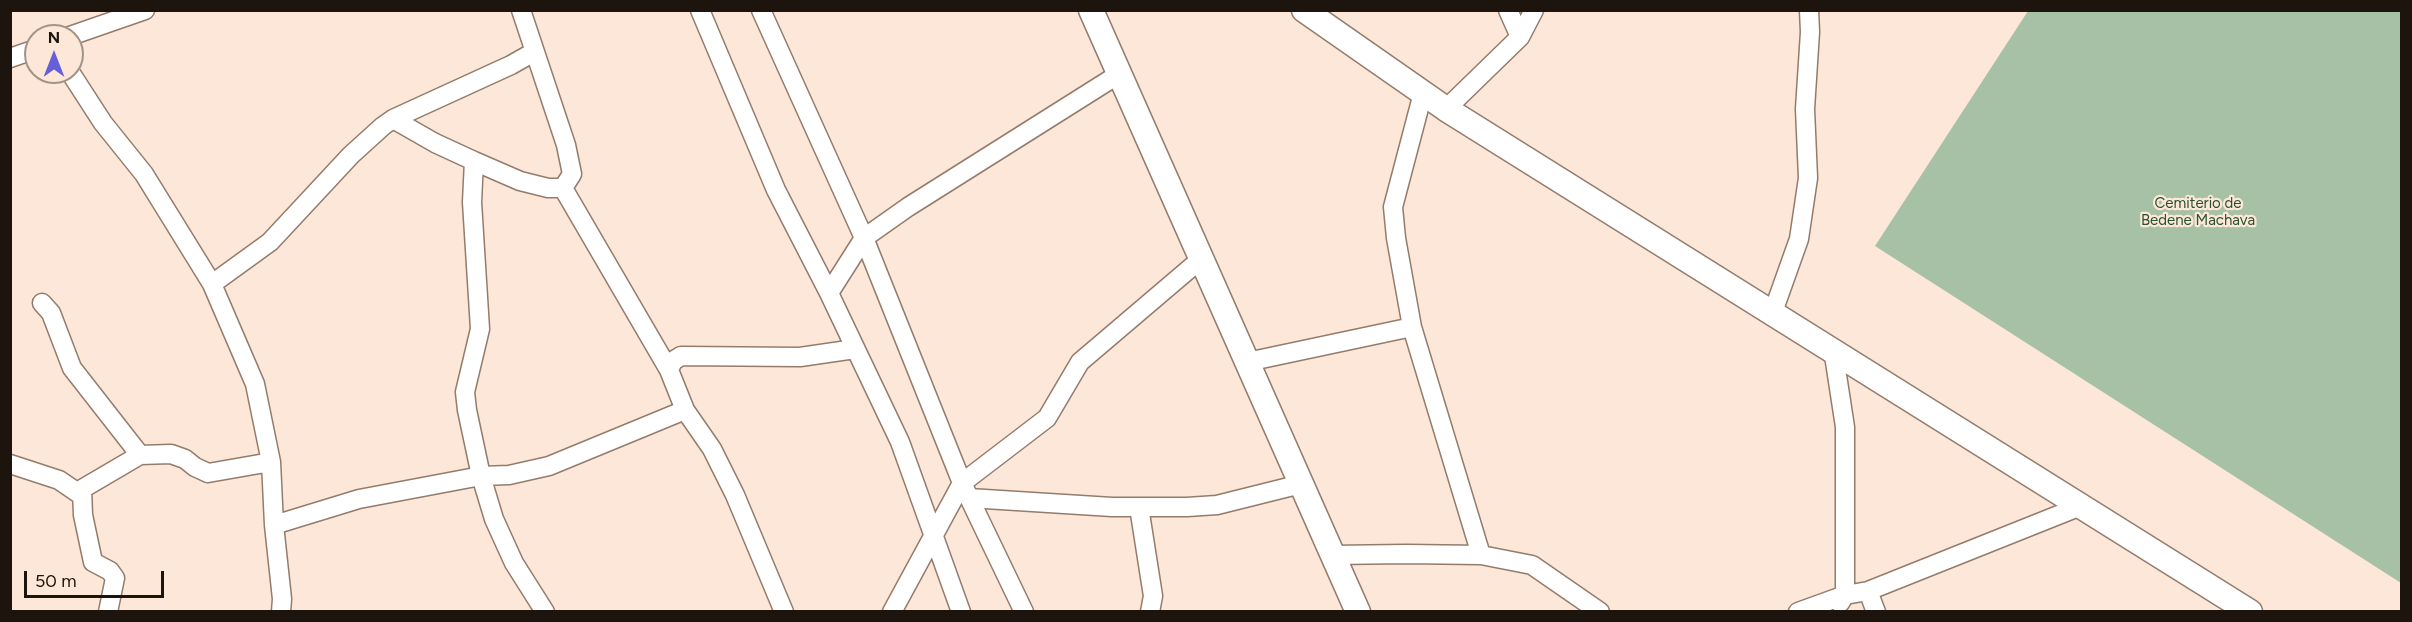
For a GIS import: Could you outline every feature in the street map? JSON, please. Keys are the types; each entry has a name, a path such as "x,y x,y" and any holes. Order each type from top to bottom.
{"street":[{"path":"84,31 144,10"},
{"path":"521,10 570,162 572,174 563,188"},
{"path":"700,10 776,190 829,292 900,442 961,612"},
{"path":"761,10 864,238 966,491 1024,612"},
{"path":"1090,10 1358,612"},
{"path":"1304,10 1446,109 2250,612"},
{"path":"1508,10 1520,37"},
{"path":"1446,109 1520,37 1534,10"},
{"path":"1773,312 1799,239 1808,178 1805,109 1810,32 1809,10"},
{"path":"212,284 270,242 351,155 393,118 511,65 534,52"},
{"path":"829,292 864,238 908,207 1119,74"},
{"path":"78,84 103,123 144,174 212,284 255,384 271,462 274,525 284,607"},
{"path":"1423,93 1393,207 1396,238 1412,327 1481,555"},
{"path":"393,118 435,142 520,181 548,188 563,188"},
{"path":"474,161 472,202 480,329 465,392 481,476 494,519 514,562 545,612"},
{"path":"563,188 669,369 685,410 712,449 735,495 784,612"},
{"path":"892,612 934,533 966,491 1047,418 1080,362 1201,259"},
{"path":"42,303 51,313 72,368 140,455"},
{"path":"1247,362 1412,327"},
{"path":"669,369 673,361 681,356 800,357 855,349"},
{"path":"1833,350 1845,427 1845,595 1835,612"},
{"path":"274,525 359,500 481,476 509,475 549,466 685,410"},
{"path":"108,612 115,578 110,571 93,562 85,531 82,489 140,455 171,454 185,459 208,473 271,462"},
{"path":"10,464 59,480 81,495"},
{"path":"966,491 1139,507 1217,505 1301,484"},
{"path":"1798,612 1845,595 1868,591 2081,506"},
{"path":"1139,507 1153,596 1150,612"},
{"path":"1333,555 1481,555 1532,565 1600,612"},
{"path":"1868,591 1876,612"}],"green space":[{"name":"Cemiterio de Bedene Machava","path":"2028,11 2401,11 2401,583 1875,246"}]}
